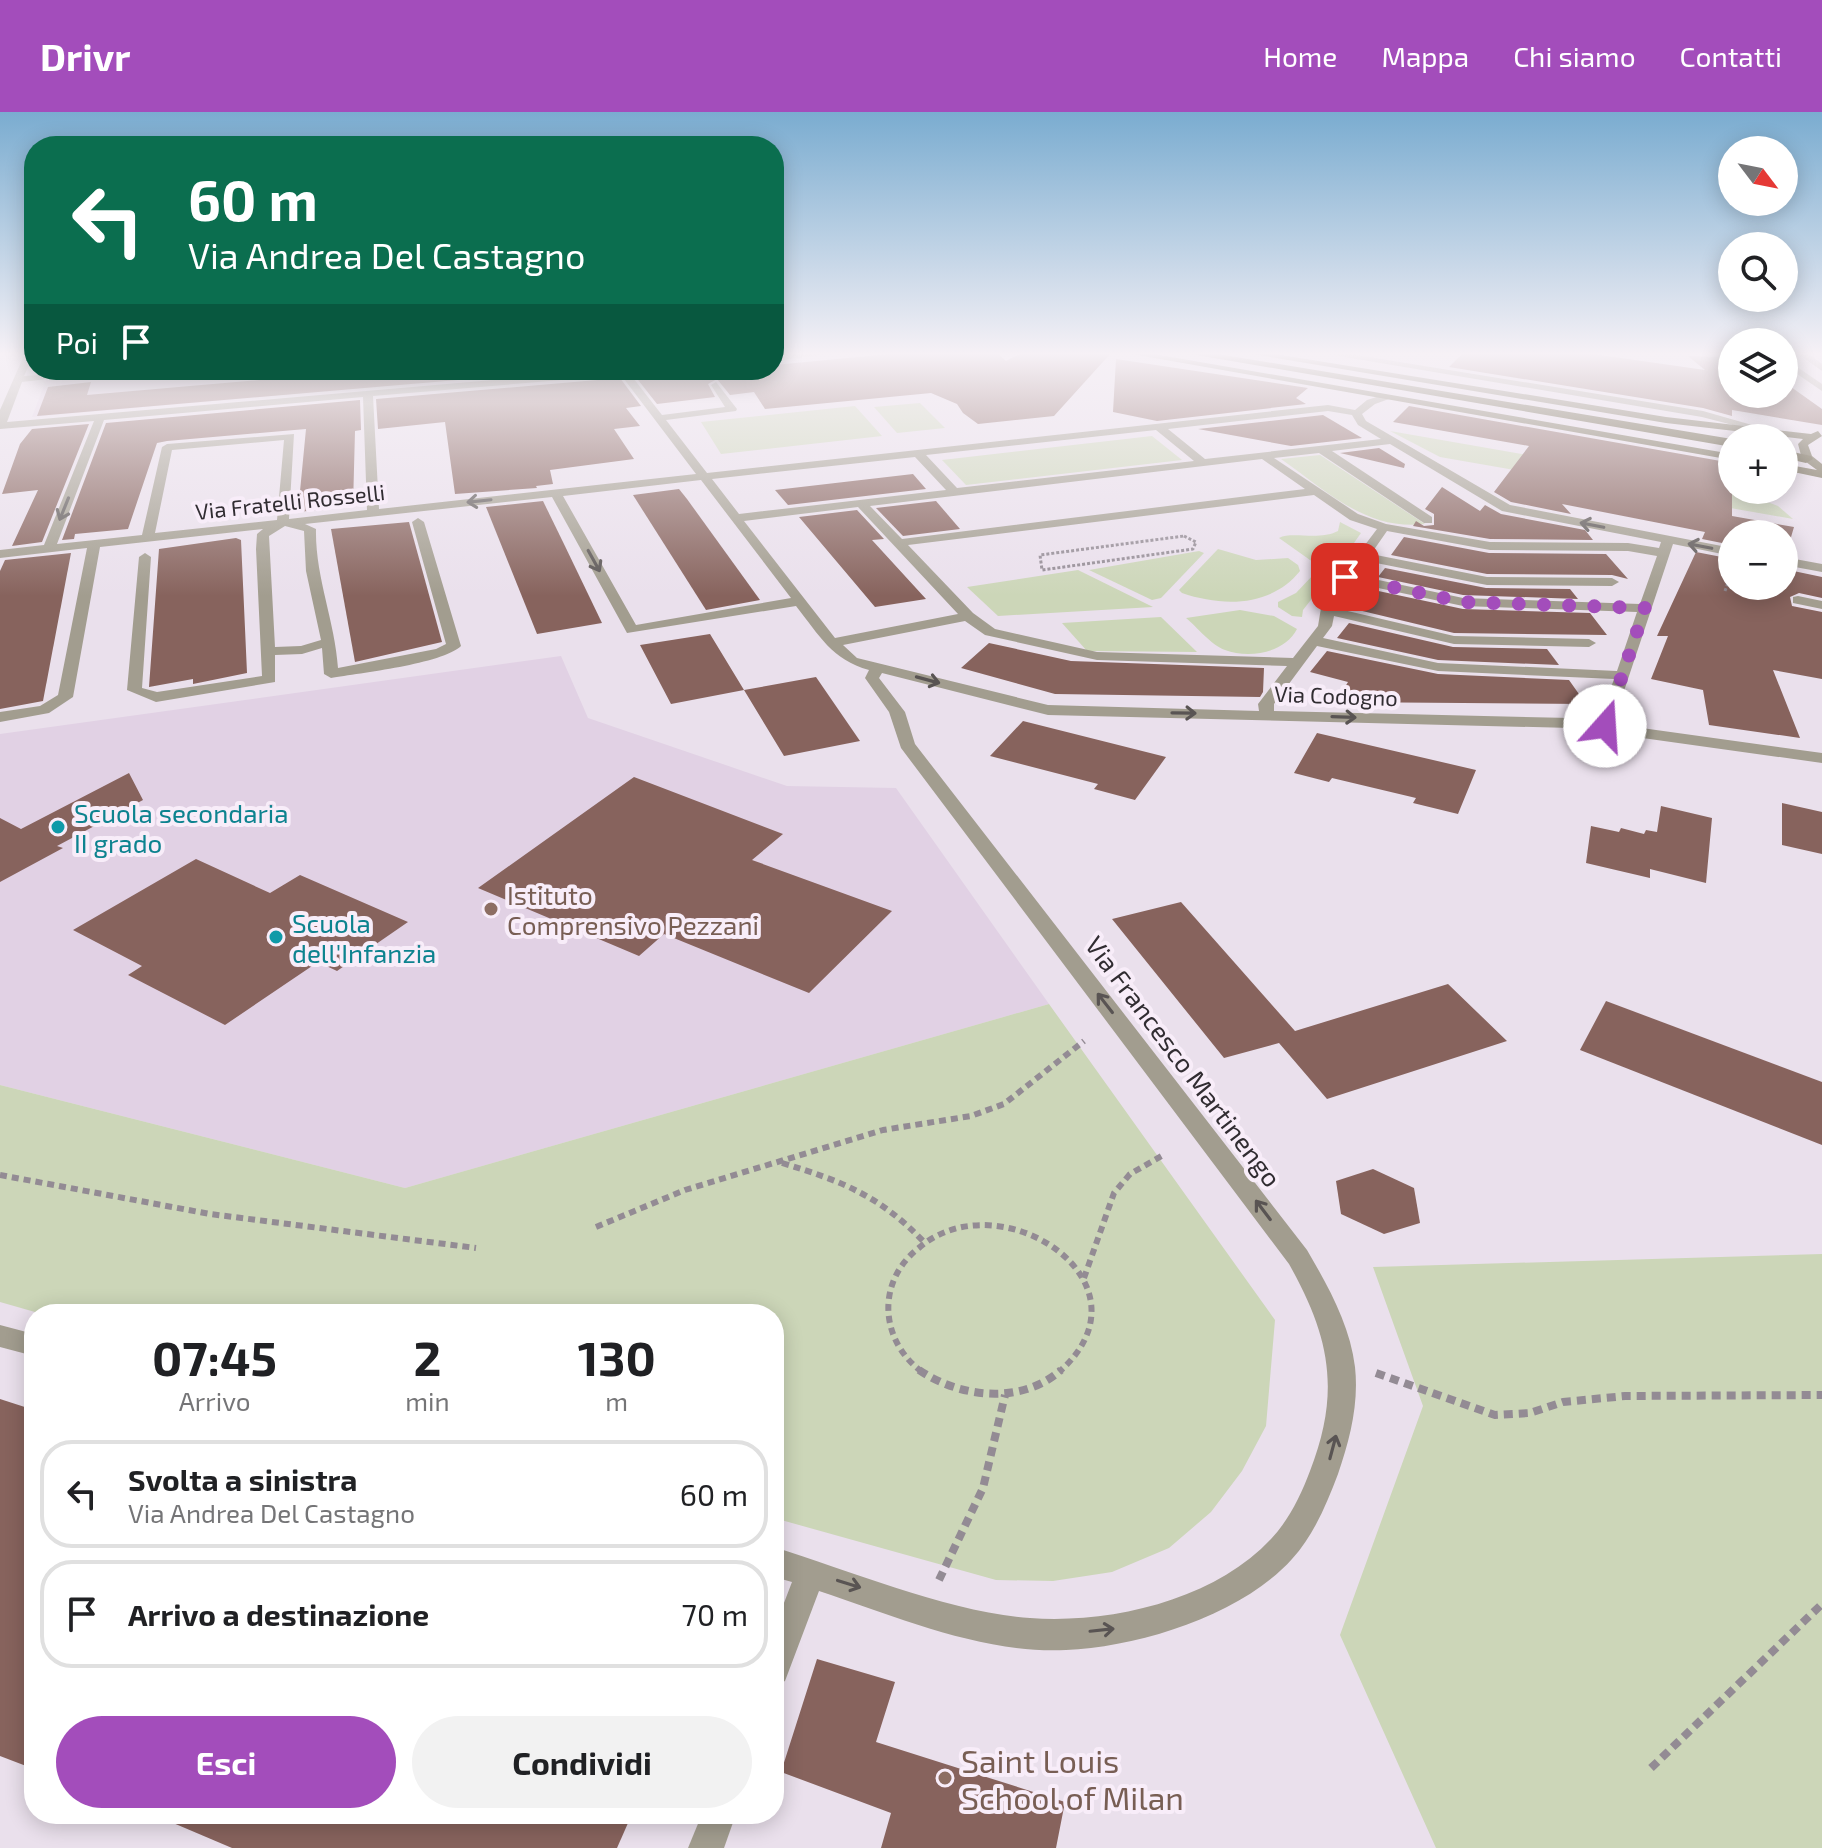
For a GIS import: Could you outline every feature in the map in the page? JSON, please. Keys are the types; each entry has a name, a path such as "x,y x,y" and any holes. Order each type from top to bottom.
{"highway":[{"path":"1678,434 1718,441"},
{"path":"1798,457 1806,459"}],"main road":[{"path":"1599,434 1718,455"},
{"path":"1817,435 1803,444 1806,459 1822,472"},
{"path":"1798,469 1822,472"}],"street":[{"path":"49,548 94,434"},
{"path":"370,434 373,512"},
{"path":"670,434 832,643 968,616"},
{"name":"Via Fratelli Rosselli","path":"0,554 1094,434"},
{"path":"1168,434 1203,463"},
{"path":"1380,434 1498,505 1666,546"},
{"path":"148,536 167,447 290,436 283,522"},
{"path":"735,518 1391,441"},
{"path":"1321,449 1428,520"},
{"path":"918,453 954,492"},
{"path":"1264,456 1354,517 1384,527 1490,546 1666,546 1718,551"},
{"path":"898,543 1316,491"},
{"path":"556,493 632,630 799,601"},
{"path":"862,504 968,616 990,632 1097,656 1298,663"},
{"path":"145,557 134,690 156,697 270,679 263,534 283,522 310,529 308,553 329,642 331,674 440,653 454,646 418,522"},
{"path":"1267,715 1266,704 1325,626 1326,610 1345,577 1384,527"},
{"path":"0,717 44,710 65,697 94,543"},
{"path":"1605,726 1666,546"},
{"path":"1362,556 1487,581 1612,582"},
{"path":"1798,564 1822,568"},
{"path":"1345,577 1463,602 1645,608"},
{"path":"1798,600 1822,605"},
{"path":"1326,610 1454,640 1589,643"},
{"path":"1315,641 1438,667 1602,672 1622,676"},
{"path":"268,651 302,650 329,642"},
{"name":"Via Codogno","path":"832,643 852,661 877,669 1048,710 1605,726 1822,758"},
{"name":"Via Francesco Martinengo","path":"784,1565 996,1629 1065,1634 1121,1628 1186,1610 1230,1590 1275,1556 1305,1519 1331,1458 1344,1406 1343,1361 1333,1324 1298,1257 907,745 897,712 872,678 877,669"},
{"path":"0,1336 24,1342"},
{"path":"784,1644 811,1573"},
{"path":"706,1848 715,1824"}],"path":[{"path":"1184,536 1196,542 1193,549 1042,570 1040,555 1184,536"},
{"path":"596,1227 685,1190 883,1130 971,1116 1004,1104 1084,1041"},
{"path":"1084,1279 1114,1193 1130,1174 1165,1154"},
{"path":"779,1162 871,1193 899,1214 924,1242"},
{"path":"0,1175 210,1214 476,1248"},
{"path":"982,1225 1013,1228 1042,1239 1066,1256 1084,1279 1091,1303 1092,1328 1081,1352 1062,1373 1036,1388 1005,1395 971,1394 938,1382 911,1363 894,1339 887,1311 890,1285 904,1261 924,1242 951,1230 982,1225"},
{"path":"1343,1361 1495,1415 1530,1413 1563,1402 1625,1396 1822,1395"},
{"path":"939,1580 983,1488 1005,1395"},
{"path":"1651,1768 1822,1604"}],"shaded area":[{"name":"Istituto Comprensivo Pezzani","path":"561,656 588,718 787,786 896,788 1049,1004 405,1188 0,1085 0,734"}],"green space":[{"path":"709,434 882,436 721,454"},
{"path":"1396,434 1718,488 1718,504 1773,504 1793,519 1440,457"},
{"path":"1152,436 1182,460 966,485 942,460"},
{"path":"1320,455 1425,524 1404,525 1366,515 1331,495 1281,459"},
{"path":"1340,522 1361,533 1337,567 1331,570 1310,560 1279,538 1331,534 1338,531"},
{"path":"1218,549 1256,560 1288,558 1298,565 1300,571 1275,592 1246,601 1214,601 1182,593 1179,590"},
{"path":"1199,551 1204,553 1161,598 1152,600 1089,570"},
{"path":"1078,570 1153,607 998,616 967,587"},
{"path":"1314,574 1328,578 1303,610 1302,617 1292,616 1278,607 1278,602 1296,593"},
{"path":"1240,610 1274,616 1297,629 1275,649 1255,654 1234,653 1209,640 1186,618"},
{"path":"1161,617 1197,652 1087,651 1062,623"},
{"path":"1049,1004 1275,1320 1266,1426 1242,1471 1211,1512 1169,1548 1112,1572 1053,1581 996,1580 784,1521 784,1304 24,1304 24,1309 0,1302 0,1085 405,1188"},
{"path":"1822,1254 1822,1848 1436,1848 1340,1635 1423,1406 1373,1267"}],"building":[{"path":"28,434 85,434 42,542 12,546 38,490 2,494 20,444"},
{"path":"102,434 248,434 157,443 128,529 75,534 74,539 62,540"},
{"path":"306,434 355,434 353,506 298,512"},
{"path":"447,434 617,434 634,459 550,470 553,484 537,488 455,494"},
{"path":"1225,434 1355,434 1362,438 1291,446"},
{"path":"1461,434 1568,434 1718,461 1718,504 1732,504 1732,516 1755,520 1718,520 1718,542 1702,539 1705,532 1562,504 1571,514 1511,502 1494,492 1529,446"},
{"path":"1379,448 1405,464 1404,468 1340,453"},
{"path":"913,474 926,489 788,505 775,490"},
{"path":"1442,487 1480,511 1485,505 1501,514 1585,530 1593,540 1490,539 1413,526 1416,521 1424,526 1434,525 1434,514 1425,509"},
{"path":"679,489 760,600 706,610 633,495"},
{"path":"543,501 602,623 537,634 486,507"},
{"path":"936,501 960,529 903,536 876,508"},
{"path":"857,510 884,539 872,540 926,599 875,607 799,517"},
{"path":"409,522 442,642 355,662 331,529"},
{"path":"1404,537 1489,553 1606,554 1628,579 1612,575 1487,574 1391,555"},
{"path":"236,538 241,540 247,673 193,684 193,679 149,687 159,549"},
{"path":"1696,552 1718,556 1718,600 1791,600 1792,606 1822,612 1822,679 1773,670 1800,738 1709,725 1703,690 1651,679 1668,636 1657,636"},
{"path":"71,553 43,701 0,709 0,571 5,560"},
{"path":"1385,568 1486,588 1570,589 1578,599 1463,595 1378,577"},
{"path":"1798,572 1822,577 1822,598 1799,593"},
{"path":"1369,589 1463,609 1590,613 1607,635 1454,633 1354,609"},
{"path":"1349,623 1453,647 1547,649 1559,665 1438,660 1337,638"},
{"path":"710,634 744,690 671,704 640,645"},
{"path":"989,643 1071,661 1264,668 1263,692 1260,697 1055,694 961,668"},
{"path":"1327,651 1438,674 1569,680 1586,704 1336,702 1348,682 1310,672"},
{"path":"816,677 860,741 784,756 744,690"},
{"path":"1023,721 1166,757 1135,800 1094,789 1098,784 990,756"},
{"path":"1317,733 1476,770 1458,814 1413,803 1416,798 1332,778 1329,782 1294,773"},
{"name":"Scuola secondaria II grado","path":"129,773 143,800 57,846 63,848 0,882 0,818 21,829"},
{"path":"634,777 783,834 752,860 892,911 809,993 664,934 639,956 478,888"},
{"path":"1782,803 1822,812 1822,854 1782,845"},
{"path":"1661,806 1712,818 1706,883 1650,869 1650,878 1586,863 1591,826 1619,832 1621,828 1644,834 1646,830 1657,832"},
{"name":"Scuola dell'Infanzia","path":"196,859 270,893 300,875 408,922 337,971 318,962 225,1025 128,975 142,966 73,930"},
{"path":"1181,902 1295,1031 1448,984 1507,1041 1327,1099 1279,1043 1224,1058 1112,919"},
{"path":"1606,1001 1822,1082 1822,1145 1580,1050"},
{"path":"1373,1169 1414,1188 1420,1223 1384,1234 1341,1214 1336,1181"},
{"path":"0,1399 24,1407 24,1765 0,1756"},
{"path":"817,1659 895,1682 876,1742 1065,1802 1056,1848 881,1848 891,1813 784,1773 784,1763"},
{"path":"176,1824 628,1824 617,1848 232,1848"}],"place":[{"name":"Scuola secondaria II grado","path":"58,827"},
{"name":"Istituto Comprensivo Pezzani","path":"491,909"},
{"name":"Scuola dell'Infanzia","path":"276,937"},
{"name":"Saint Louis School of Milan","path":"945,1778"}],"route":[{"path":"1345,577 1463,602 1645,608 1605,726"}]}
